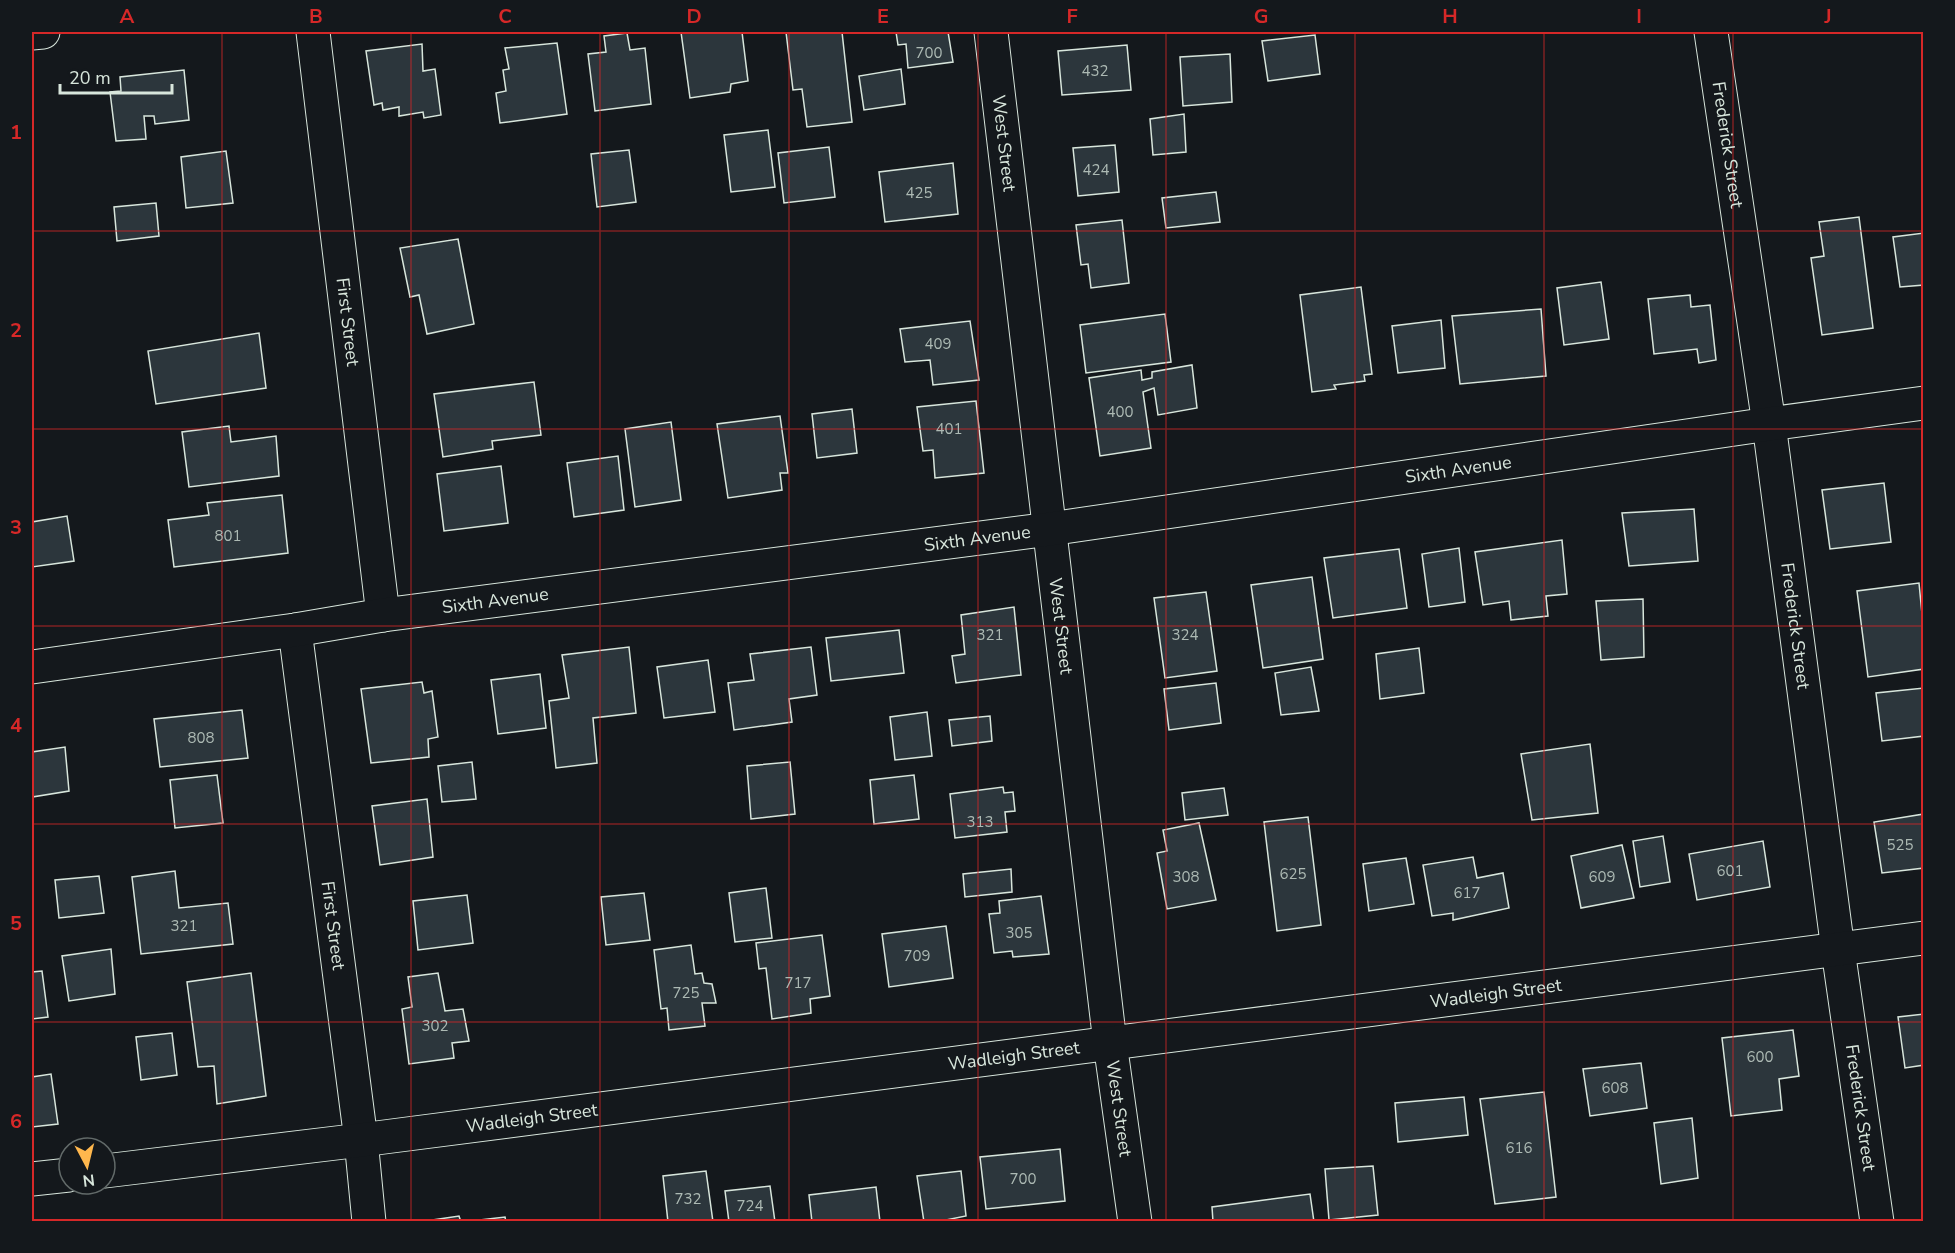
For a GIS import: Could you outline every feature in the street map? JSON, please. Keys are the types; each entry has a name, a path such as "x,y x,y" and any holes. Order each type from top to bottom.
{"street":[{"path":"32,33 43,32"},
{"name":"First Street","path":"313,32 383,615"},
{"name":"West Street","path":"991,32 1110,1043 1136,1221"},
{"name":"Frederick Street","path":"1711,32 1769,424 1838,950 1877,1221"},
{"name":"Sixth Avenue","path":"32,667 295,630 383,615 1050,530 1769,424 1923,404"},
{"name":"First Street","path":"295,630 361,1140 369,1221"},
{"name":"Wadleigh Street","path":"117,1170 1923,938"},
{"path":"32,1179 57,1176"}],"building":[{"path":"681,32 742,32 748,81 731,84 730,92 690,98"},
{"path":"786,32 842,32 852,122 807,127 802,89 793,90"},
{"path":"896,32 948,32 953,62 908,68 906,44 898,45"},
{"path":"627,33 630,50 645,48 651,104 595,111 588,54 606,52 604,36"},
{"path":"1315,35 1320,74 1268,81 1262,41"},
{"path":"557,43 567,114 500,123 496,93 506,91 503,70 509,69 505,48"},
{"path":"422,44 423,71 435,69 441,115 424,118 423,112 399,116 399,107 383,110 382,103 374,105 366,51"},
{"path":"1127,45 1131,90 1062,95 1058,51"},
{"path":"1230,54 1232,102 1183,106 1180,57"},
{"path":"901,69 905,104 864,110 859,76"},
{"path":"184,70 189,120 155,124 154,116 144,116 146,139 116,141 110,92 121,91 120,77"},
{"path":"1184,114 1186,152 1153,155 1150,119"},
{"path":"768,130 775,187 731,192 724,135"},
{"path":"1115,145 1119,192 1078,196 1073,148"},
{"path":"829,147 835,197 784,203 778,153"},
{"path":"629,150 636,202 597,207 591,154"},
{"path":"226,151 233,203 186,208 181,157"},
{"path":"953,163 958,214 885,222 879,172"},
{"path":"1216,192 1220,222 1166,228 1162,198"},
{"path":"156,203 159,236 117,241 114,207"},
{"path":"1859,217 1873,328 1822,335 1811,258 1824,256 1819,222"},
{"path":"1122,220 1129,283 1091,288 1088,264 1081,265 1076,225"},
{"path":"1924,233 1924,285 1900,287 1893,237"},
{"path":"458,239 474,324 427,334 419,295 410,297 400,248"},
{"path":"1601,282 1609,339 1564,345 1557,288"},
{"path":"1361,287 1372,374 1364,375 1365,381 1334,385 1336,389 1312,392 1300,295"},
{"path":"1690,295 1691,307 1710,305 1716,360 1699,363 1697,349 1654,354 1648,299"},
{"path":"1541,309 1546,376 1460,384 1452,316"},
{"path":"1165,314 1171,362 1086,373 1080,325"},
{"path":"1441,320 1445,368 1398,373 1392,326"},
{"path":"970,321 979,380 933,385 930,360 905,362 900,329"},
{"path":"259,333 266,388 156,404 148,351"},
{"path":"1192,365 1197,408 1158,415 1154,388 1143,392 1151,448 1100,456 1089,378 1141,370 1142,380 1152,378 1152,372"},
{"path":"534,382 541,435 492,441 493,449 443,457 434,394"},
{"path":"976,401 984,473 935,478 933,450 923,451 917,407"},
{"path":"852,409 857,453 817,458 812,414"},
{"path":"780,416 788,473 780,473 782,490 728,498 717,424"},
{"path":"671,422 681,500 635,507 625,429"},
{"path":"229,426 231,442 276,436 279,476 189,487 182,432"},
{"path":"618,456 624,510 574,517 567,463"},
{"path":"501,466 508,523 444,531 437,474"},
{"path":"1884,483 1891,542 1830,549 1822,490"},
{"path":"282,495 288,553 174,567 168,520 209,515 207,503"},
{"path":"1694,509 1698,561 1629,566 1622,513"},
{"path":"67,516 74,561 32,567 32,522"},
{"path":"1562,540 1567,594 1546,596 1548,616 1511,620 1509,601 1483,605 1475,552"},
{"path":"1459,548 1465,602 1429,607 1422,554"},
{"path":"1399,549 1407,608 1333,618 1324,558"},
{"path":"1312,577 1323,659 1263,668 1251,585"},
{"path":"1919,583 1924,635 1924,669 1868,677 1857,591"},
{"path":"1206,592 1217,671 1165,678 1154,598"},
{"path":"1643,599 1644,657 1601,660 1596,601"},
{"path":"1014,607 1021,675 956,683 952,656 965,654 961,615"},
{"path":"899,630 904,673 831,681 826,638"},
{"path":"629,647 636,713 593,718 597,763 556,768 549,701 569,698 562,655"},
{"path":"811,647 817,695 789,699 792,722 734,730 728,683 754,680 750,654"},
{"path":"1419,648 1424,693 1380,699 1376,654"},
{"path":"708,660 715,712 664,718 657,667"},
{"path":"1311,667 1319,711 1281,715 1275,673"},
{"path":"540,674 546,728 498,734 491,680"},
{"path":"422,682 424,693 432,691 438,737 428,739 429,757 371,763 361,689"},
{"path":"1216,683 1221,723 1169,730 1164,689"},
{"path":"1924,688 1924,736 1882,741 1876,693"},
{"path":"242,710 248,758 160,767 154,719"},
{"path":"927,712 932,756 895,760 890,717"},
{"path":"990,716 992,741 952,746 949,720"},
{"path":"1590,744 1598,813 1532,820 1521,754"},
{"path":"65,747 69,791 32,797 32,752"},
{"path":"472,762 476,799 442,802 438,766"},
{"path":"790,762 795,814 751,819 747,766"},
{"path":"217,775 223,823 175,828 170,780"},
{"path":"914,775 919,819 874,824 870,780"},
{"path":"1003,787 1004,793 1013,792 1015,811 1005,812 1007,832 955,838 950,794"},
{"path":"1224,788 1228,815 1185,820 1182,793"},
{"path":"427,799 433,857 380,865 372,806"},
{"path":"1924,814 1924,868 1882,873 1874,822"},
{"path":"1308,817 1321,925 1277,931 1264,822"},
{"path":"1199,823 1216,900 1167,909 1157,853 1167,851 1163,830"},
{"path":"1663,836 1670,882 1640,887 1633,841"},
{"path":"1763,841 1770,887 1697,900 1689,854"},
{"path":"1622,845 1634,898 1581,908 1571,856"},
{"path":"1473,857 1477,878 1503,873 1509,908 1453,920 1453,913 1432,916 1423,865"},
{"path":"1406,858 1414,904 1369,911 1363,864"},
{"path":"1011,869 1012,892 965,897 963,874"},
{"path":"175,871 179,908 228,903 233,944 141,954 132,877"},
{"path":"99,876 104,913 59,918 55,880"},
{"path":"766,888 772,938 735,942 729,893"},
{"path":"644,893 650,940 606,945 601,897"},
{"path":"467,895 473,943 418,950 413,901"},
{"path":"1041,896 1049,954 1013,957 1012,951 994,953 989,914 1000,913 999,901"},
{"path":"946,926 953,978 889,987 882,934"},
{"path":"822,935 830,996 810,999 811,1013 772,1019 766,968 759,969 756,943"},
{"path":"691,945 695,974 702,973 704,983 712,984 716,1003 702,1003 705,1026 669,1030 667,1008 661,1009 654,950"},
{"path":"111,949 115,994 69,1001 62,956"},
{"path":"42,971 48,1017 32,1019 32,972"},
{"path":"251,973 266,1096 217,1104 214,1066 198,1067 187,982"},
{"path":"438,973 445,1011 463,1009 469,1041 452,1043 454,1058 409,1064 402,1009 412,1007 408,977"},
{"path":"1924,1014 1924,1065 1905,1068 1898,1017"},
{"path":"1793,1030 1799,1076 1779,1079 1782,1110 1731,1116 1722,1038"},
{"path":"172,1033 177,1075 141,1080 136,1037"},
{"path":"1641,1063 1647,1108 1590,1116 1583,1069"},
{"path":"51,1074 58,1124 32,1127 32,1077"},
{"path":"1544,1092 1556,1197 1495,1204 1480,1099"},
{"path":"1464,1097 1468,1135 1398,1142 1395,1103"},
{"path":"1692,1118 1698,1178 1661,1184 1654,1123"},
{"path":"1060,1149 1065,1201 986,1209 980,1157"},
{"path":"1373,1166 1378,1215 1329,1220 1325,1169"},
{"path":"706,1171 713,1222 668,1222 663,1176"},
{"path":"961,1171 966,1216 924,1222 917,1176"},
{"path":"770,1186 775,1222 729,1222 725,1191"},
{"path":"876,1187 880,1222 812,1222 809,1195"},
{"path":"1310,1194 1314,1222 1213,1222 1212,1207"},
{"path":"459,1216 461,1222 426,1222 426,1221"},
{"path":"505,1217 506,1222 462,1222"}]}
